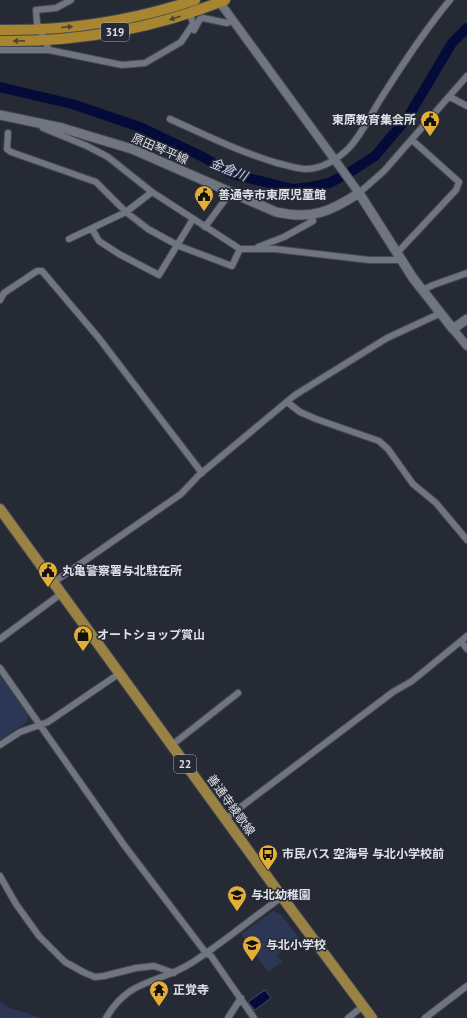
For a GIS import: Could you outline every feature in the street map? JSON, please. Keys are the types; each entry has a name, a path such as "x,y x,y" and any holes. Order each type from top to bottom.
{"highway":[{"name":"319","path":"0,30 74,27 130,18 195,0"},
{"name":"319","path":"0,41 72,39 128,29 190,13 221,1"}],"main road":[{"name":"原田琴平線","path":"0,115 62,128 132,149 230,193 276,212 292,216 308,216 328,211 357,191"},
{"path":"357,191 399,257 453,329 467,319"},
{"name":"善通寺綾歌線","path":"0,509 282,897 372,1018"}],"street":[{"path":"49,50 37,23 36,10 56,8 71,0"},
{"path":"170,119 216,141 265,159 291,167 307,169 320,167 334,160 349,148 361,132 399,70 450,0"},
{"path":"221,1 232,21 357,191 384,171 467,76"},
{"path":"181,42 194,24 190,13"},
{"path":"0,50 49,50 122,65 133,65 145,63 190,36 200,19 203,18 227,23 232,21"},
{"path":"450,97 467,106"},
{"path":"30,121 35,126 52,131 108,157 152,192 240,249 275,249 369,260 399,257 456,190 459,182 412,140"},
{"path":"8,133 7,149 11,152 96,182 126,212 148,229 176,245 232,266 240,249"},
{"path":"69,239 126,212 152,192"},
{"path":"206,227 230,193"},
{"path":"254,248 299,229 312,221 308,216"},
{"path":"92,229 98,241 159,275 193,219"},
{"path":"0,300 4,293 38,271 42,271 98,337 202,473"},
{"path":"423,290 467,272"},
{"path":"54,582 181,494 202,473 287,402 326,375 387,338 441,313"},
{"path":"453,329 467,346"},
{"path":"287,402 300,412 316,419 378,441 388,449 413,484 436,503 467,540"},
{"path":"0,639 62,593"},
{"path":"225,819 393,692 412,681 467,636"},
{"path":"461,641 467,649"},
{"path":"0,668 127,850 206,953 211,956 254,1018"},
{"path":"0,745 20,732 41,726 120,673"},
{"path":"172,745 238,693"},
{"path":"0,876 16,904 39,936 65,962 84,973 95,976 104,976 136,968 154,966 174,973"},
{"path":"106,1018 114,1005 124,994 151,981 174,973 206,953 282,897"},
{"path":"425,1018 466,989"},
{"path":"228,1018 241,998"},
{"path":"348,1018 363,1006"}],"shaded area":[{"path":"0,673 29,713 27,722 0,740"},
{"path":"273,911 281,914 299,938 277,955 282,962 268,972 241,934"},
{"path":"265,990 271,998 255,1010 248,1002"},
{"path":"0,1002 10,1008 42,1018 0,1018"}],"waterway":[{"name":"金倉川","path":"0,87 72,104 140,127 203,157 232,174 293,189 311,187 329,183 347,174 375,156 408,117 452,43 467,28"}],"place":[{"name":"東原教育集会所","path":"430,137"},
{"name":"善通寺市東原児童館","path":"204,212"},
{"name":"丸亀警察署与北駐在所","path":"48,588"},
{"name":"オートショップ賞山","path":"83,652"},
{"name":"市民バス 空海号 与北小学校前","path":"268,871"},
{"name":"与北幼稚園","path":"237,912"},
{"name":"与北小学校","path":"252,962"},
{"name":"正覚寺","path":"159,1007"}]}
